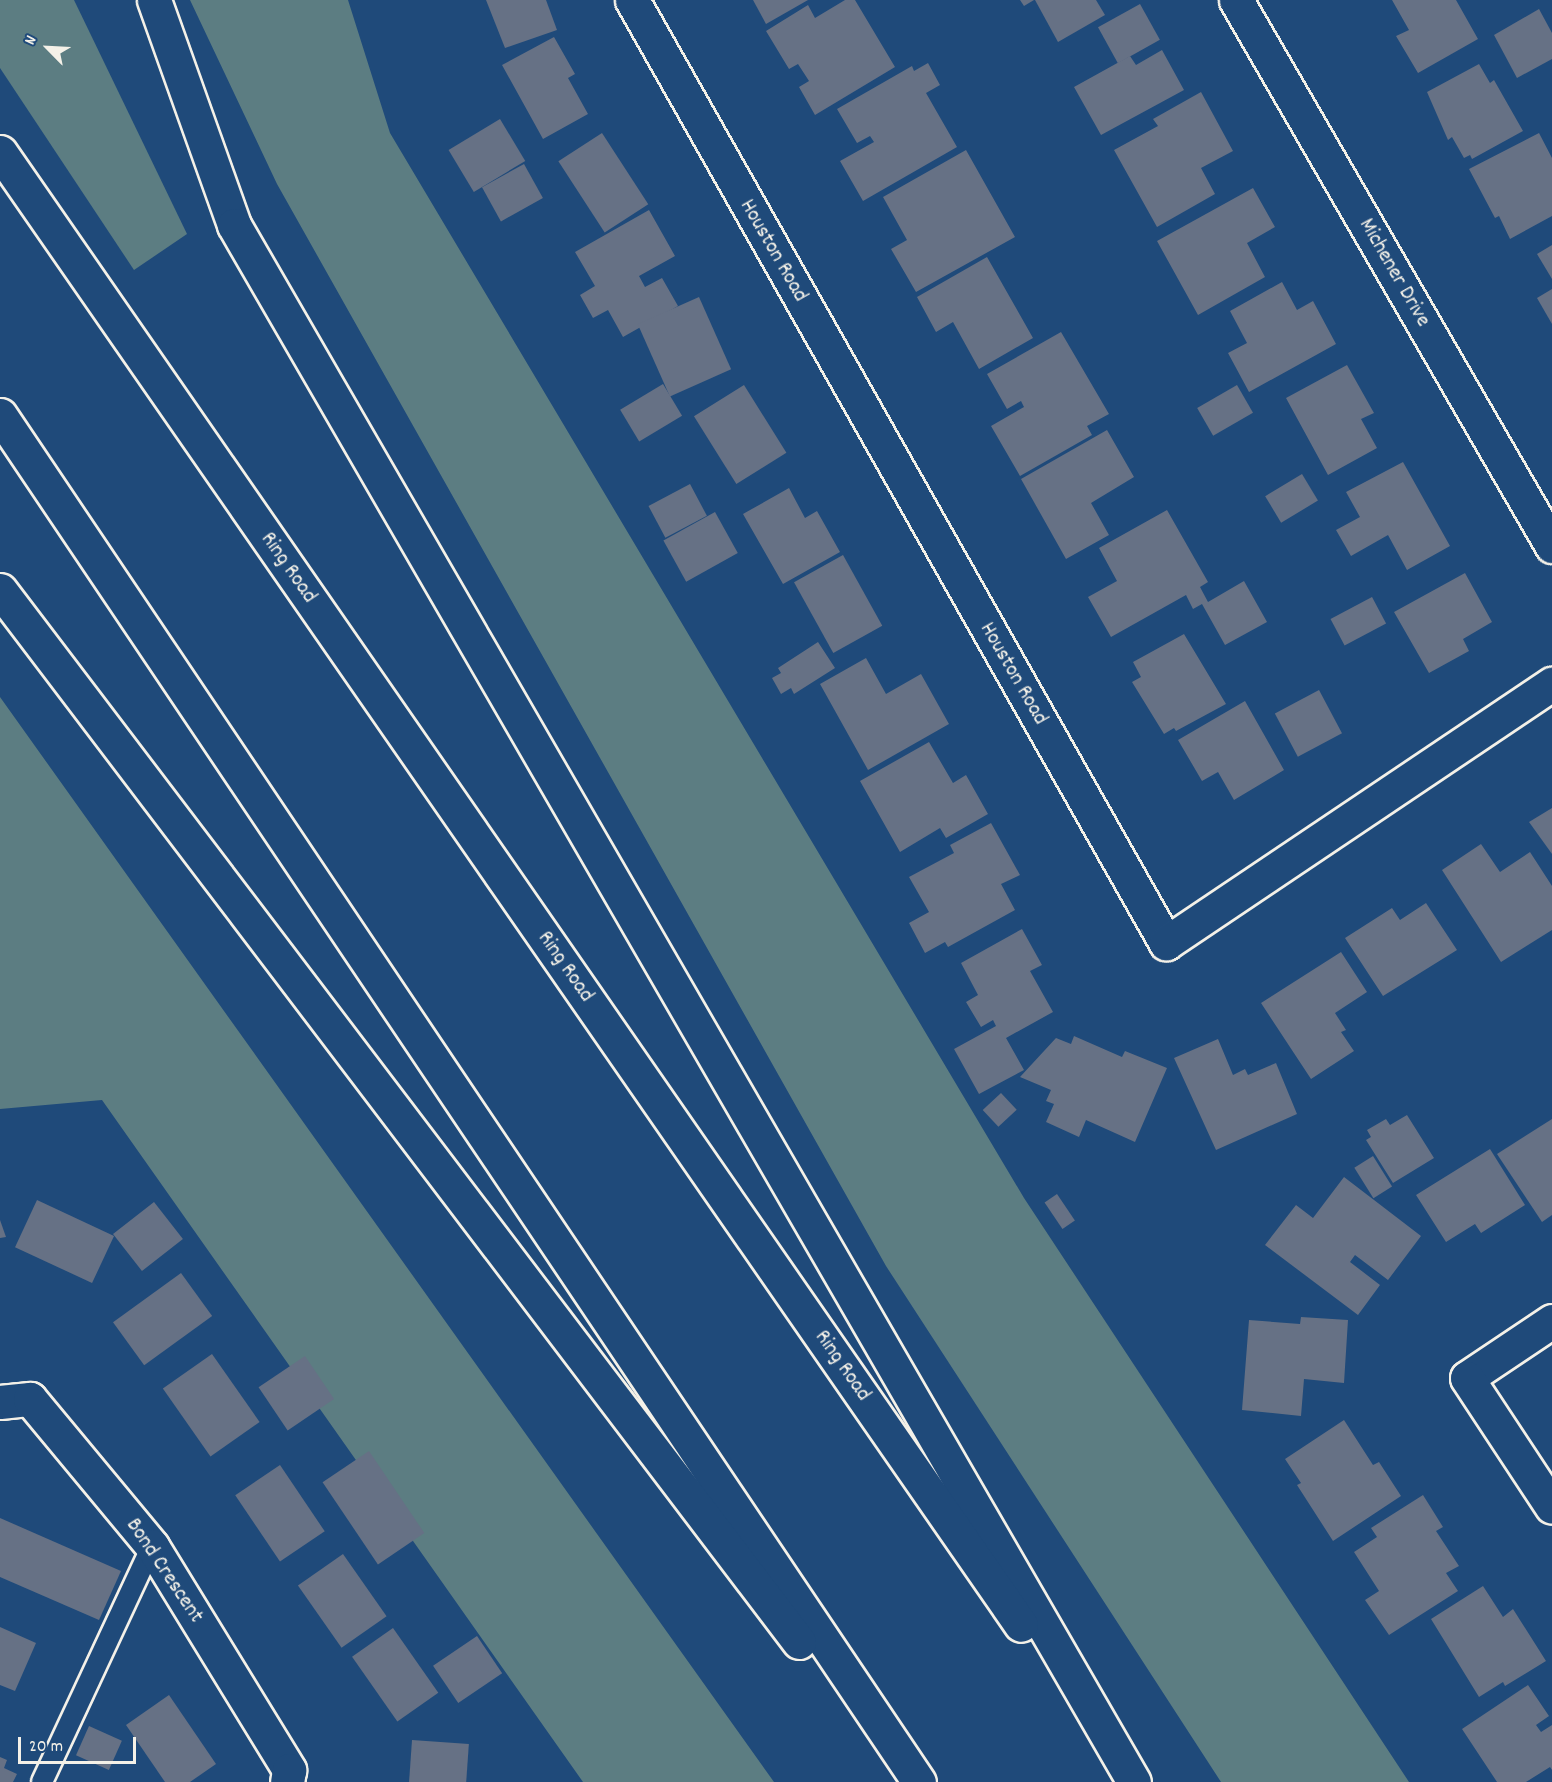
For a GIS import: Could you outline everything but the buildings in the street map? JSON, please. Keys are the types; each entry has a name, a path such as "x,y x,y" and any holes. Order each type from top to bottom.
{"main road":[{"path":"154,0 234,225 1132,1782"},
{"name":"Houston Road","path":"632,0 1166,943 1552,684"},
{"name":"Michener Drive","path":"1236,0 1552,546"},
{"name":"Ring Road","path":"0,152 1132,1782"},
{"path":"0,415 918,1782"},
{"path":"0,590 906,1782"},
{"path":"1552,1321 1467,1378 1552,1508"},
{"name":"Bond Crescent","path":"0,1402 30,1399 152,1546 289,1770 287,1782"}],"lane":[{"path":"42,1782 152,1546"}],"green space":[{"path":"0,0 74,0 187,234 134,270 0,68"},
{"path":"190,0 348,0 390,133 1024,1198 1409,1782 1221,1782 886,1266 277,184"},
{"path":"0,697 774,1782 583,1782 102,1100 0,1109"}]}
